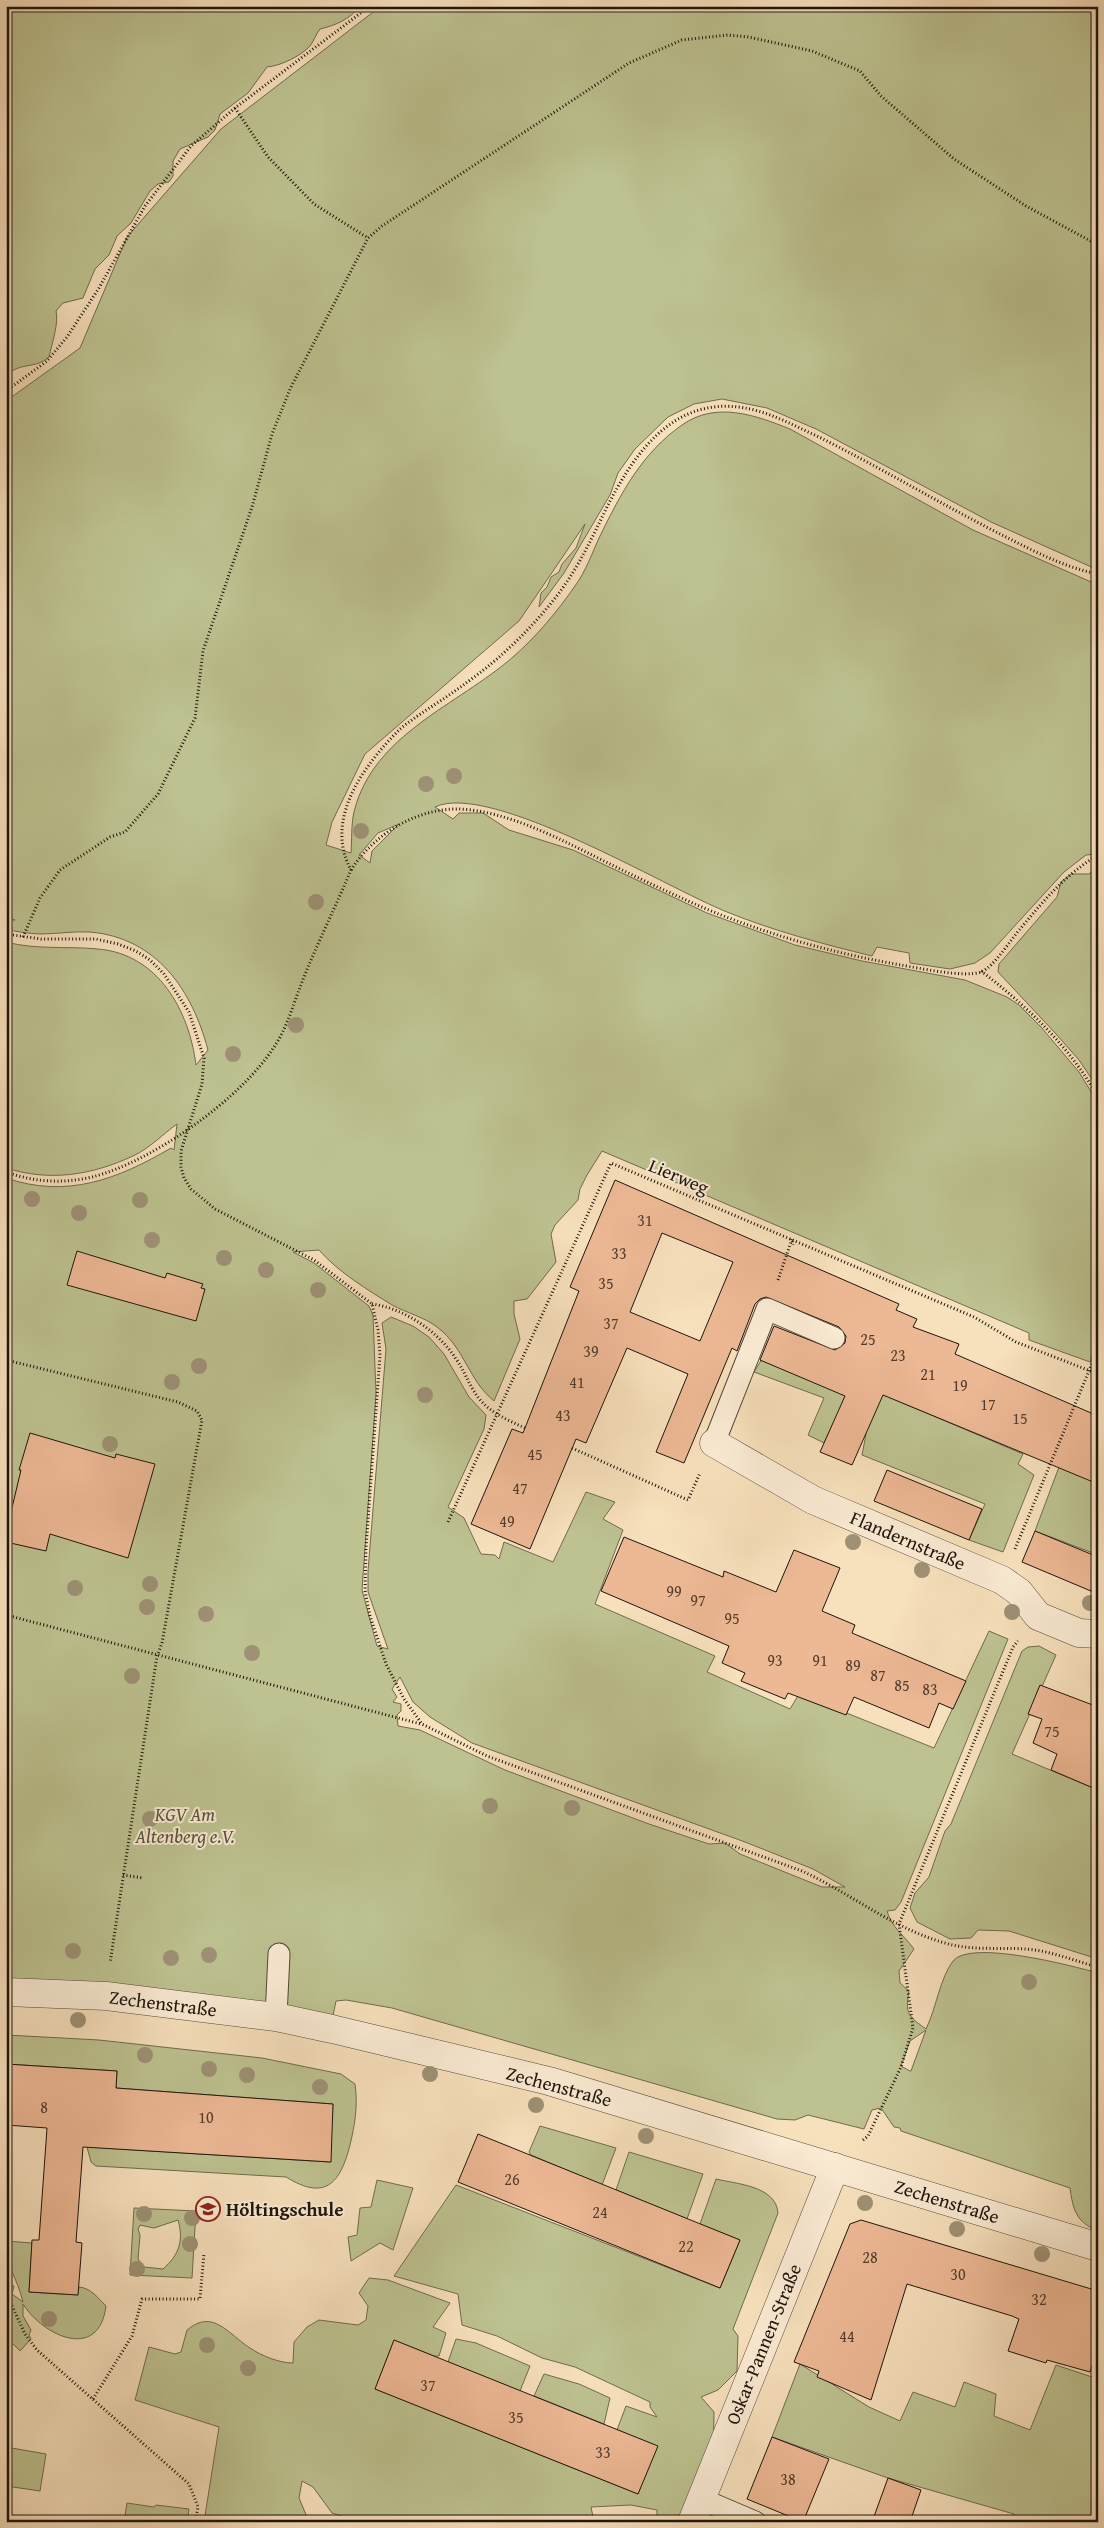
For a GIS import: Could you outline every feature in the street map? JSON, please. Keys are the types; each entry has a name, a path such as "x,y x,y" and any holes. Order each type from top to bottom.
{"street":[{"name":"Flandernstraße","path":"714,1443 813,1500 1002,1580 1019,1592 1038,1616 1079,1633 1098,1634"},
{"name":"Zechenstraße","path":"6,1992 106,1996 276,2017 549,2082 1098,2247"},
{"name":"Oskar-Pannen-Straße","path":"696,2510 835,2167"}],"lane":[{"path":"714,1443 767,1309 834,1338"},
{"path":"276,2017 279,1954"},
{"path":"696,2510 755,2522"}],"path":[{"path":"6,391 47,362 68,337 145,206 191,146 235,108 370,6"},
{"path":"23,937 40,898 60,870 103,841 125,832 158,794 196,718 203,651 252,507 272,434 290,389 368,238 382,226 629,63 682,40 728,35 748,37 812,51 860,71 881,96 954,159 1026,206 1098,245"},
{"path":"235,108 268,157 314,204 368,238"},
{"path":"351,870 341,847 344,818 350,799 372,760 400,728 496,660 536,620 572,576 632,463 658,432 676,418 693,411 712,407 741,407 777,418 840,448 1014,541 1078,570 1098,574"},
{"path":"6,1172 26,1179 68,1181 92,1177 129,1165 186,1129 228,1098 248,1079 276,1044 351,870 360,856 402,823 436,810 459,809 480,812 542,832 698,905 780,936 875,960 956,973 981,972 1009,992 1046,1028 1075,1061 1098,1097"},
{"path":"981,972 996,959 1067,876 1098,856"},
{"path":"6,934 41,939 79,938 118,944 136,951 150,960 164,974 189,1012 204,1058 202,1084 186,1129 181,1151 181,1168 191,1189 202,1200 233,1219 314,1260 372,1304 386,1306 436,1335 457,1360 473,1390 484,1404 524,1428"},
{"name":"Lierweg","path":"448,1522 611,1163 974,1317 1016,1342 1098,1374"},
{"path":"792,1239 793,1245"},
{"path":"767,1309 792,1239"},
{"path":"372,1304 378,1330 380,1355 366,1548 366,1591 370,1616 386,1664 422,1724"},
{"path":"1002,1580 1098,1349"},
{"path":"6,1360 178,1402 197,1411 202,1420 166,1623 156,1656 106,1996"},
{"path":"572,1448 688,1500 714,1443"},
{"path":"6,1615 156,1656 422,1724 496,1760 802,1871 899,1924 942,1943 963,1948 1037,1950 1098,1968"},
{"path":"835,2167 844,2152 868,2136 901,2067 913,2028 899,1924 1013,1647 1038,1616"},
{"path":"123,1875 143,1878"},
{"path":"93,2399 132,2336 142,2299 200,2299 204,2253"},
{"path":"6,2292 30,2341 189,2484 198,2507 195,2522"}],"green space":[{"path":"6,6 360,6 342,21 320,29 310,46 296,57 284,63 267,67 248,93 220,114 215,130 208,137 180,149 173,161 173,176 169,182 158,184 150,191 131,223 117,236 109,255 95,269 83,298 63,303 56,311 56,327 49,357 38,363 12,371 6,376"},
{"name":"KGV Am Altenberg e.V.","path":"381,6 1098,6 1098,570 991,522 816,429 767,408 722,399 694,404 668,417 635,449 618,473 610,495 564,573 539,607 541,593 547,587 551,577 559,572 562,564 576,548 585,524 519,621 365,754 332,822 326,845 351,853 354,812 364,785 379,762 398,741 420,723 491,674 513,657 538,633 579,580 608,520 625,489 644,461 668,436 695,418 722,412 736,413 763,419 790,429 973,530 1098,585 1098,854 1086,855 1064,872 990,953 975,963 950,969 910,963 909,953 877,947 872,956 799,937 727,912 699,900 623,861 536,822 495,809 461,803 435,807 453,819 459,813 483,813 509,830 573,850 707,913 795,945 862,961 965,980 1007,997 1019,1005 1041,1027 1079,1072 1098,1103 1098,1337 1090,1362 1029,1340 1029,1333 602,1151 580,1189 578,1200 555,1225 551,1234 556,1262 527,1299 514,1301 514,1314 520,1339 494,1401 478,1384 454,1344 437,1327 427,1320 392,1305 363,1287 335,1266 319,1250 293,1252 314,1263 369,1306 373,1315 376,1394 362,1590 377,1646 388,1649 368,1592 368,1571 386,1349 382,1323 391,1317 413,1326 429,1337 444,1354 469,1397 486,1415 484,1429 448,1507 464,1518 481,1554 495,1555 499,1559 504,1542 553,1562 586,1492 615,1502 603,1519 623,1530 595,1604 715,1656 707,1672 790,1709 799,1694 934,1748 989,1631 1008,1639 901,1902 895,1910 887,1911 895,1927 914,1949 899,1971 900,1983 909,1991 907,2005 909,2014 926,2029 949,1968 953,1961 963,1955 1000,1953 1046,1960 1098,1973 1098,2231 1080,2219 1074,2209 1070,2188 901,2131 900,2128 894,2127 881,2108 872,2110 864,2129 808,2115 795,2120 777,2119 392,2008 346,2000 336,2001 331,2025 6,1991 6,1178 50,1187 71,1186 112,1177 171,1148 174,1150 177,1124 139,1153 102,1168 71,1174 39,1175 6,1168 6,942 40,947 98,949 119,953 138,962 154,973 178,1005 192,1044 196,1065 208,1050 192,1007 181,988 153,956 114,936 90,932 32,934 6,930 6,920 15,920 6,917 6,401 80,348 127,237 221,129","holes":["399,824 372,851 370,863 359,855 378,833","400,1677 413,1702 430,1717 472,1743 745,1842 813,1869 845,1887 822,1887 740,1854 725,1843 709,1844 649,1824 505,1770 420,1730 398,1726 397,1715 401,1711 401,1704 393,1702 397,1697 392,1689","926,2030 911,2071 901,2066 910,2041"]},
{"path":"1098,866 1098,1088 1079,1060 998,972 999,964 1057,897 1061,882 1071,874 1089,874"},
{"path":"762,1359 856,1383 1023,1454 1018,1464 1034,1475 1003,1552 969,1540 985,1504 862,1455 866,1434 834,1422 824,1443 808,1435 824,1398 754,1372"},
{"path":"1059,1467 1098,1482 1098,1555 1035,1531"},
{"path":"1039,1646 1056,1655 1012,1754 1098,1790 1098,1959 1009,1931 978,1930 971,1938 950,1939 917,1922 910,1908 915,1893 929,1877 945,1831 951,1824 1022,1651 1028,1647"},
{"path":"6,2035 99,2040 262,2058 341,2074 355,2084 356,2092 355,2122 346,2159 336,2179 329,2185 321,2188 311,2188 286,2177 96,2166 91,2162 87,2147 330,2162 333,2104 116,2088 117,2071 6,2064"},
{"path":"540,2126 616,2148 602,2185 531,2155 529,2152"},
{"path":"629,2152 703,2174 687,2219 616,2190"},
{"path":"716,2179 744,2185 763,2192 776,2204 778,2213 733,2329 738,2336 737,2371 718,2390 701,2397 714,2412 713,2465 688,2522 657,2522 657,2510 631,2505 591,2507 594,2522 359,2522 332,2513 313,2487 302,2481 299,2498 309,2522 204,2522 219,2427 135,2400 149,2347 175,2354 181,2352 187,2330 196,2324 213,2322 260,2354 276,2360 293,2363 294,2342 307,2327 319,2320 358,2325 366,2320 368,2306 359,2293 369,2278 388,2280 450,2303 433,2327 446,2333 439,2356 434,2356 394,2340 375,2389 638,2494 657,2446 617,2430 626,2406 657,2417 650,2407 650,2402 575,2367 542,2358 497,2336 462,2325 458,2294 394,2276 456,2185 720,2288 740,2240 700,2224"},
{"path":"377,2180 413,2188 393,2250 380,2243 351,2261 348,2237 357,2235 360,2208 371,2207"},
{"path":"134,2208 196,2211 192,2278 130,2275","holes":["178,2220 180,2228 179,2247 168,2264 163,2269 144,2267 138,2259 140,2235 138,2229 140,2225 154,2228"]},
{"path":"6,2241 32,2243 29,2292 78,2295 79,2287 87,2289 106,2306 101,2323 93,2334 82,2338 69,2338 56,2333 43,2326 23,2304 23,2316 31,2330 29,2335 31,2339 20,2351 13,2344 6,2342 6,2283 14,2286 12,2294 23,2302 8,2258"},
{"path":"456,2339 476,2343 530,2366 520,2391 448,2362"},
{"path":"800,2364 869,2407 900,2421 913,2392 955,2407 964,2382 996,2394 994,2416 1030,2430 1056,2365 1098,2379 1098,2522 1011,2522 1014,2514 888,2478 772,2437"},
{"path":"544,2374 579,2384 610,2398 604,2424 534,2396"},
{"path":"6,2447 46,2454 40,2491 6,2486"},
{"path":"127,2503 189,2509 187,2522 149,2516 148,2522 124,2522"}],"building":[{"path":"615,1180 899,1304 896,1310 917,1319 913,1327 959,1344 955,1354 1098,1416 1098,1484 883,1395 852,1465 820,1452 845,1396 760,1360 774,1326 835,1350 845,1343 846,1336 839,1327 766,1297 760,1299 755,1304 737,1351 732,1348 684,1463 656,1452 688,1374 627,1348 586,1443 576,1439 530,1549 471,1524 512,1429 523,1433 579,1291 570,1287","holes":["662,1233 733,1262 700,1341 630,1312"]},
{"path":"77,1251 165,1278 167,1273 203,1284 201,1288 205,1289 196,1321 67,1285"},
{"path":"30,1433 115,1458 116,1454 155,1464 128,1558 50,1534 46,1551 6,1542 6,1533 21,1470 19,1470"},
{"path":"887,1470 982,1509 969,1540 874,1501"},
{"path":"1035,1531 1098,1557 1098,1594 1022,1562"},
{"path":"624,1537 723,1577 724,1571 776,1592 794,1550 840,1568 822,1611 855,1625 852,1633 966,1681 953,1709 939,1703 929,1728 854,1697 846,1715 788,1693 785,1699 741,1681 745,1673 722,1663 729,1646 601,1591"},
{"path":"1040,1685 1098,1707 1098,1790 1051,1770 1057,1754 1033,1743 1042,1719 1028,1714"},
{"path":"6,2064 117,2071 116,2088 333,2104 331,2162 83,2147 76,2242 82,2243 78,2295 29,2292 32,2240 39,2240 47,2128 6,2125"},
{"path":"478,2134 740,2240 720,2288 458,2182"},
{"path":"861,2220 1098,2291 1098,2347 1090,2372 1047,2360 1046,2363 1008,2351 1019,2319 907,2284 871,2400 817,2377 819,2371 794,2362 850,2224"},
{"path":"394,2340 658,2446 638,2494 375,2389"},
{"path":"772,2437 829,2459 803,2522 747,2499"},
{"path":"888,2478 921,2490 910,2522 872,2522"}],"place":[{"name":"Höltingschule","path":"208,2209"}]}
